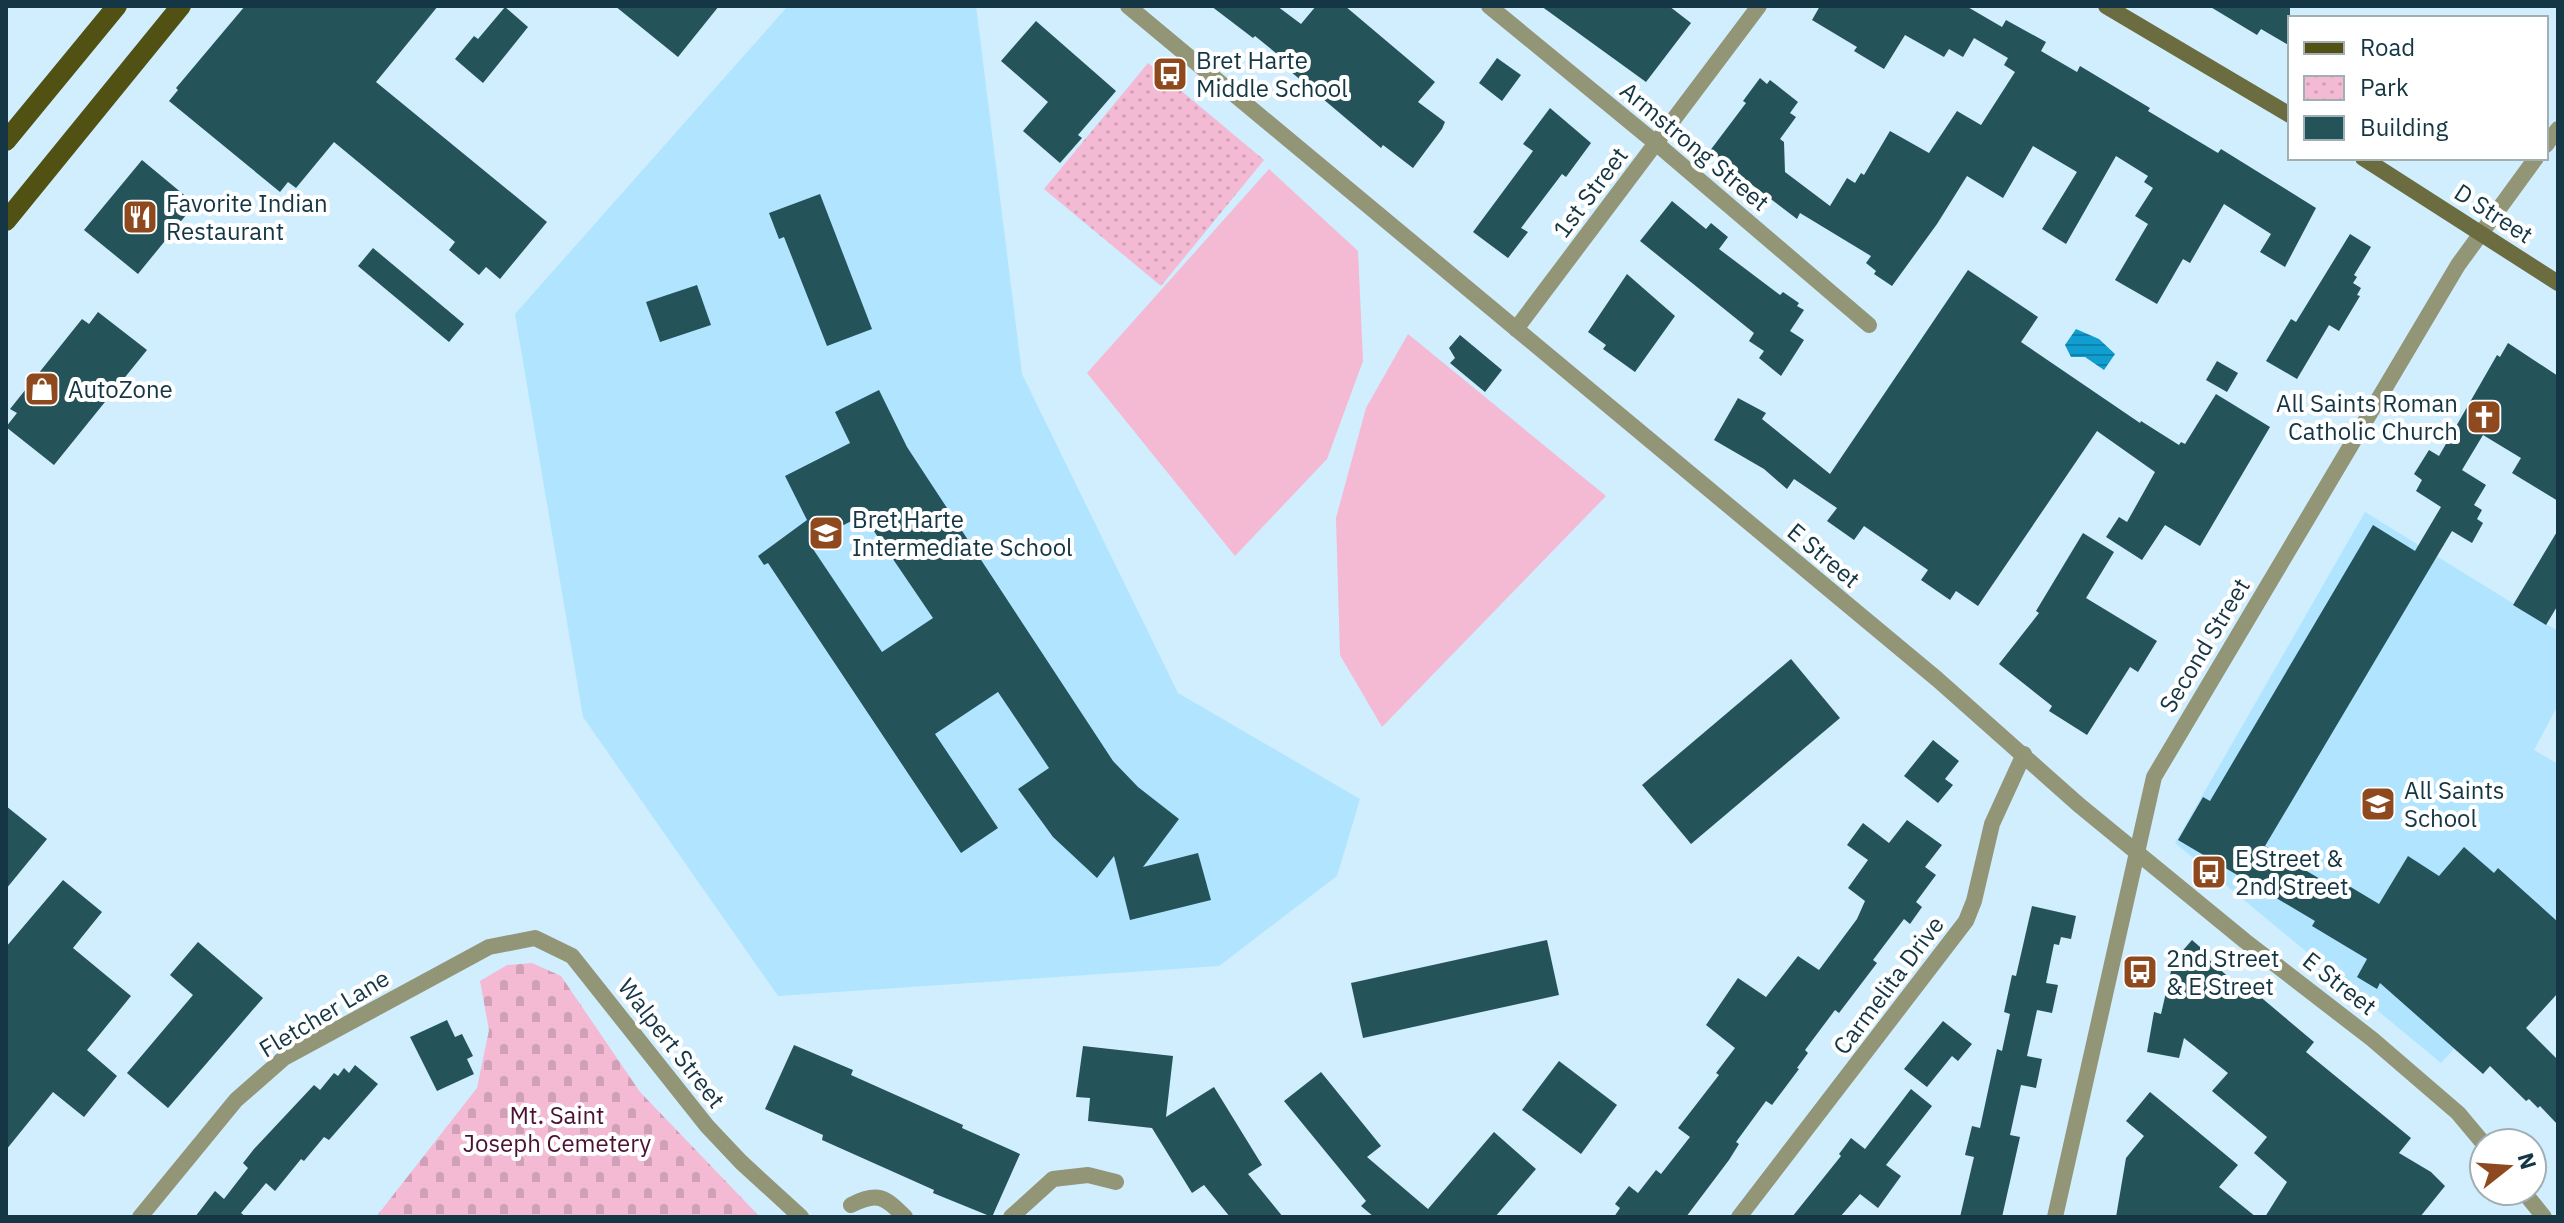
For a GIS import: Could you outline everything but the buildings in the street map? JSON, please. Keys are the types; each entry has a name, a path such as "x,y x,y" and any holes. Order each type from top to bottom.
{"main road":[{"path":"6,141 117,6"},
{"path":"6,221 181,6"},
{"path":"2106,6 2288,114"},
{"name":"D Street","path":"2366,160 2558,283"}],"street":[{"name":"E Street","path":"1128,6 1937,679 2136,852 2372,1039 2458,1113 2470,1127"},
{"name":"Armstrong Street","path":"1489,6 1869,325"},
{"name":"1st Street","path":"1516,329 1759,6"},
{"name":"Second Street","path":"2055,1217 2154,777 2480,232 2534,160"},
{"name":"Carmelita Drive","path":"1739,1217 1966,921 1974,901 1992,824 2024,754"},
{"name":"Walpert Street","path":"489,947 535,938 572,956 707,1126 801,1217"},
{"name":"Fletcher Lane","path":"140,1217 236,1100 284,1058 489,947"},
{"path":"1011,1217 1053,1179 1088,1175 1116,1182"},
{"path":"851,1205 866,1197 877,1197 890,1201 905,1217"}],"shaded area":[{"name":"Bret Harte Intermediate School","path":"788,6 976,6 1022,374 1178,693 1360,799 1337,876 1219,966 778,996 583,717 515,314"},
{"name":"All Saints School","path":"2365,512 2558,631 2558,705 2534,750 2558,764 2558,944 2554,941 2441,1063 2175,843"}],"green space":[{"path":"1148,63 1264,160 1161,286 1044,189"},
{"path":"1269,169 1358,251 1363,361 1327,459 1235,556 1087,373"},
{"path":"1408,334 1606,496 1382,727 1340,655 1336,518 1366,408"},
{"name":"Mt. Saint Joseph Cemetery","path":"532,963 561,976 640,1092 760,1217 376,1217 477,1088 489,1030 480,981 507,965"}],"water":[{"path":"2076,329 2099,339 2115,354 2104,370 2085,357 2071,357 2065,345"}],"place":[{"name":"Bret Harte Middle School","path":"1170,74"},
{"name":"Favorite Indian Restaurant","path":"140,217"},
{"name":"AutoZone","path":"42,389"},
{"name":"All Saints Roman Catholic Church","path":"2484,417"},
{"name":"Bret Harte Intermediate School","path":"826,533"},
{"name":"All Saints School","path":"2378,804"},
{"name":"E Street & 2nd Street","path":"2209,872"},
{"name":"2nd Street & E Street","path":"2140,972"}]}
